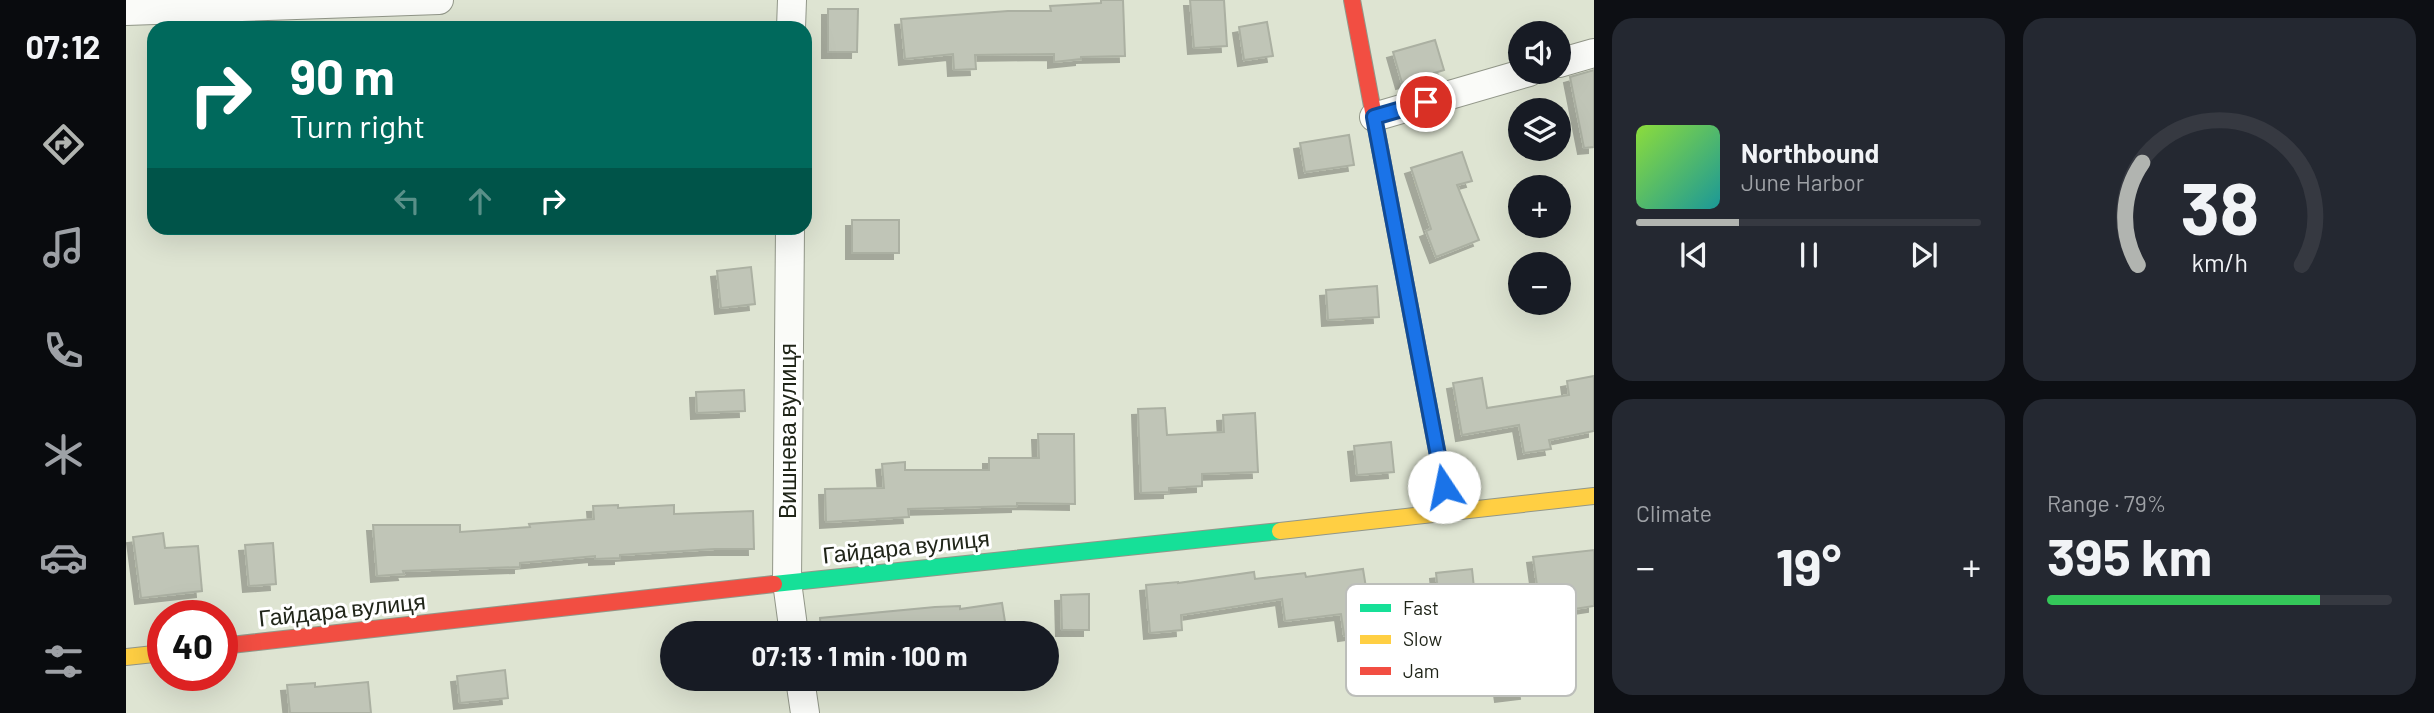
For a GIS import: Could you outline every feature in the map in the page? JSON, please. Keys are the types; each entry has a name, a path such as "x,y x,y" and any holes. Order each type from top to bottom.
{"street":[{"path":"126,11 439,0"},
{"path":"791,21 792,0"},
{"path":"1352,0 1449,514"},
{"path":"1571,60 1594,53"},
{"path":"1374,117 1508,78"},
{"name":"Вишнева вулиця","path":"790,235 787,582 792,621"},
{"name":"Гайдара вулиця","path":"238,644 787,582 1449,514 1594,496"},
{"path":"126,657 147,655"},
{"path":"802,691 805,713"}],"building":[{"path":"1101,0 1123,0 1125,56 1081,57 1054,62 1054,54 975,55 976,69 954,70 953,54 905,59 901,19 1008,11 1051,11 1050,6 1101,3"},
{"path":"1190,0 1224,0 1227,46 1194,48"},
{"path":"828,9 858,9 857,52 828,52"},
{"path":"1267,22 1273,56 1244,60 1239,27"},
{"path":"1435,40 1444,70 1402,83 1393,52"},
{"path":"1594,70 1594,147 1584,148 1571,77"},
{"path":"1349,135 1354,165 1305,172 1300,143"},
{"path":"1462,152 1472,181 1457,185 1479,240 1436,257 1426,231 1431,229 1411,168"},
{"path":"852,220 899,220 899,253 852,253"},
{"path":"751,267 755,304 721,308 717,271"},
{"path":"1377,286 1379,317 1328,320 1326,290"},
{"path":"1594,376 1594,431 1549,440 1551,449 1524,453 1519,425 1462,435 1453,383 1482,378 1487,408 1569,395 1567,381"},
{"path":"744,390 745,411 697,413 696,392"},
{"path":"1165,408 1167,435 1224,432 1223,415 1255,413 1258,472 1202,474 1202,486 1169,488 1169,492 1141,493 1138,409"},
{"path":"1038,434 1074,434 1075,504 1017,503 1017,506 908,509 909,517 826,522 825,489 884,488 882,464 905,462 905,470 989,470 989,458 1039,458"},
{"path":"1391,442 1394,472 1357,475 1354,446"},
{"path":"618,505 618,508 674,505 674,514 753,511 754,549 620,555 620,558 595,559 595,556 520,563 520,567 403,571 404,574 377,576 373,525 460,525 460,532 530,527 529,524 594,519 593,506"},
{"path":"163,533 165,548 198,546 202,591 141,598 133,537"},
{"path":"273,543 276,584 249,586 245,545"},
{"path":"1594,550 1594,606 1576,609 1576,584 1537,584 1533,557"},
{"path":"1363,569 1365,584 1346,584 1346,635 1341,614 1285,621 1282,599 1181,615 1182,630 1150,633 1146,585 1254,572 1255,579 1305,573 1306,577"},
{"path":"1472,569 1474,584 1437,584 1436,573"},
{"path":"1089,594 1089,630 1062,630 1061,595"},
{"path":"1002,603 1005,621 820,621 820,618 935,607 960,606 960,609"},
{"path":"505,670 508,698 460,703 457,676"},
{"path":"368,682 371,713 290,713 287,685 315,683 315,687"}],"traffic: fast":[{"path":"774,584 1280,531"}],"traffic: slow":[{"path":"1280,531 1594,496"},
{"path":"126,657 147,655"}],"traffic: jam":[{"path":"1352,0 1449,514"},
{"path":"238,644 774,584"}],"route":[{"path":"1426,102 1374,117 1444,487"}]}
